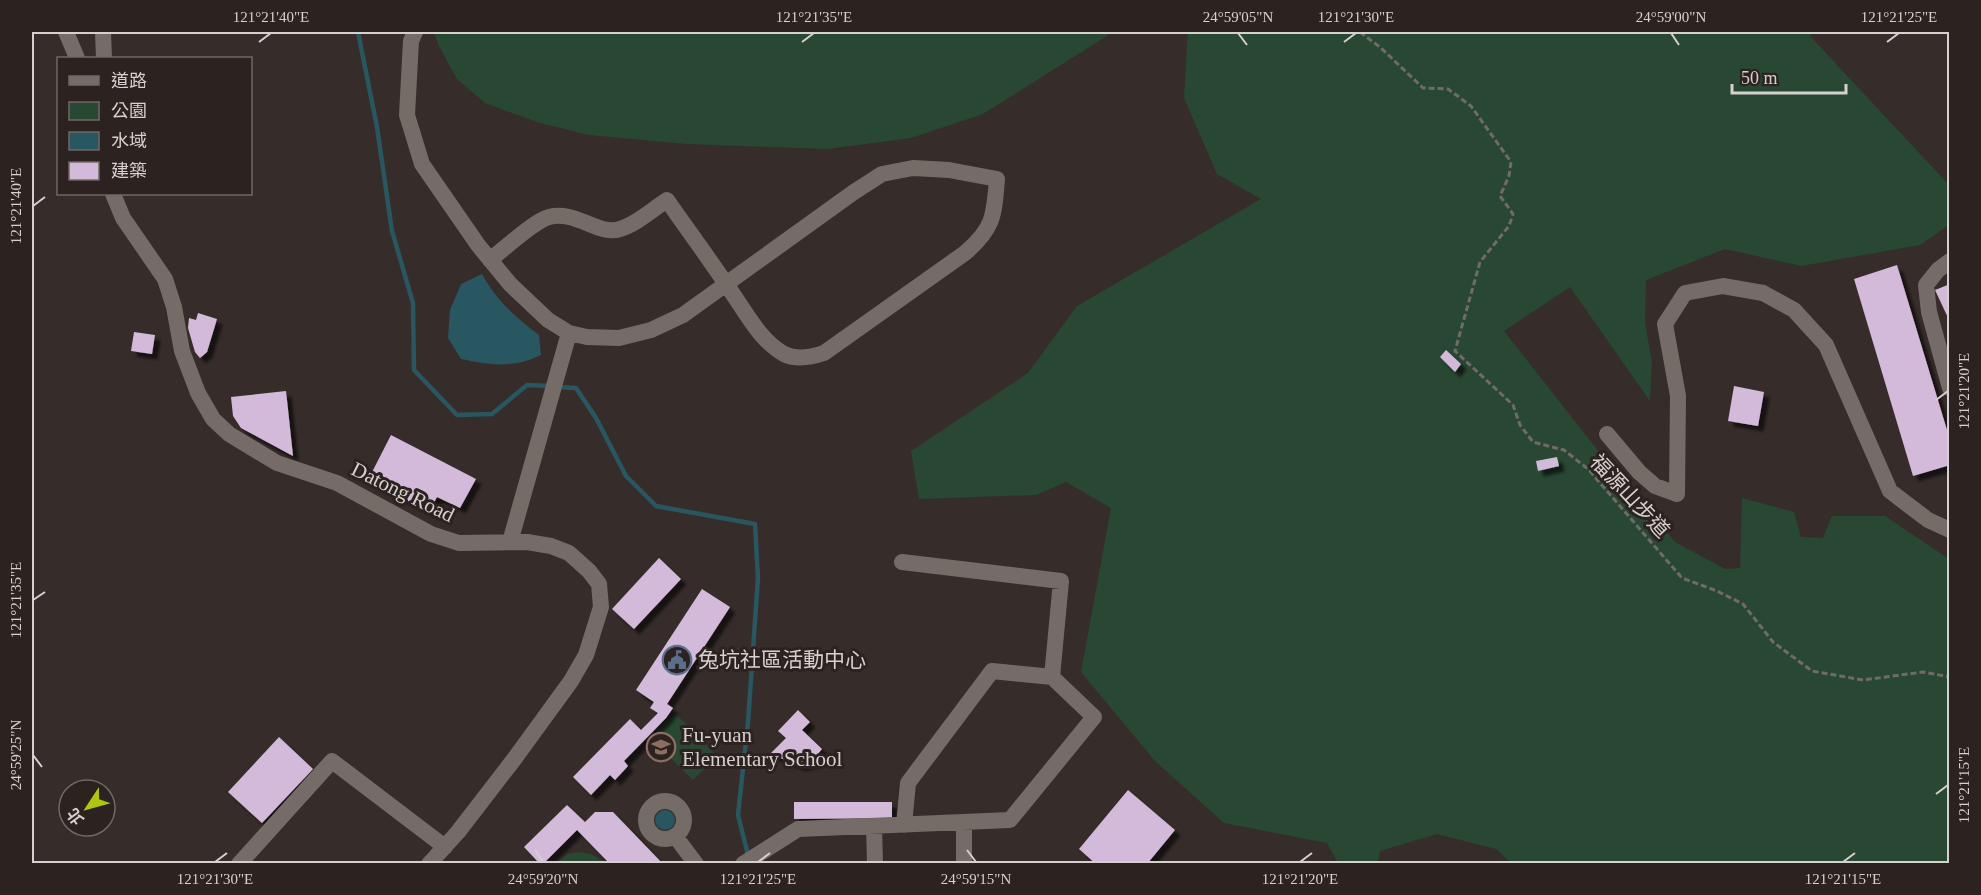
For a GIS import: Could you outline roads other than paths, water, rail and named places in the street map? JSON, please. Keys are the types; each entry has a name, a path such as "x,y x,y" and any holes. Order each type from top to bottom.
{"street":[{"path":"66,32 77,57"},
{"path":"103,32 104,57"},
{"path":"415,32 411,41 407,115 422,164 490,260 510,284 548,320 569,333 588,338 619,338 651,330 683,315 726,284 854,192 882,174 913,168 949,170 997,180 995,211 980,240 834,346 814,356 799,358 786,355 773,346 762,334 726,284 667,200 628,226 618,230 606,230 566,215 543,219 490,260"},
{"name":"Datong Road","path":"112,195 123,218 165,279 174,307 182,351 198,393 213,418 229,434 277,463 337,483 431,534 459,543 527,542 551,546 569,553 589,571 599,584 601,607 586,655 571,681 458,832 429,864"},
{"path":"1950,261 1938,270 1926,285 1929,312 1950,388"},
{"path":"1606,434 1639,472 1655,486 1677,494 1678,396 1665,324 1685,293 1723,286 1764,293 1794,310 1826,345 1890,490 1928,520 1950,530"},
{"path":"510,542 569,333"},
{"path":"902,562 1061,581 1052,677"},
{"path":"750,859 798,829 904,825 1010,820 1094,717 1052,677 992,671 908,783 904,825"},
{"path":"238,864 332,761 445,847"},
{"path":"964,822 964,864"},
{"path":"874,826 875,864"},
{"path":"675,836 696,864"}],"water":[{"path":"482,274 493,292 507,307 539,335 541,355 511,364 482,363 461,359 448,338 450,310 461,284"},
{"path":"665,810 672,813 675,820 672,827 665,830 658,827 655,820 658,813"}],"waterway":[{"path":"358,32 377,127 392,231 413,303 414,370 457,415 492,414 527,385 550,386"},
{"path":"558,387 576,388 596,418 626,476 656,506 755,524 758,578 748,722 738,815 748,855"}],"place":[{"name":"兔坑社區活動中心","path":"677,660"},
{"name":"Fu-yuan Elementary School","path":"661,747"}]}
